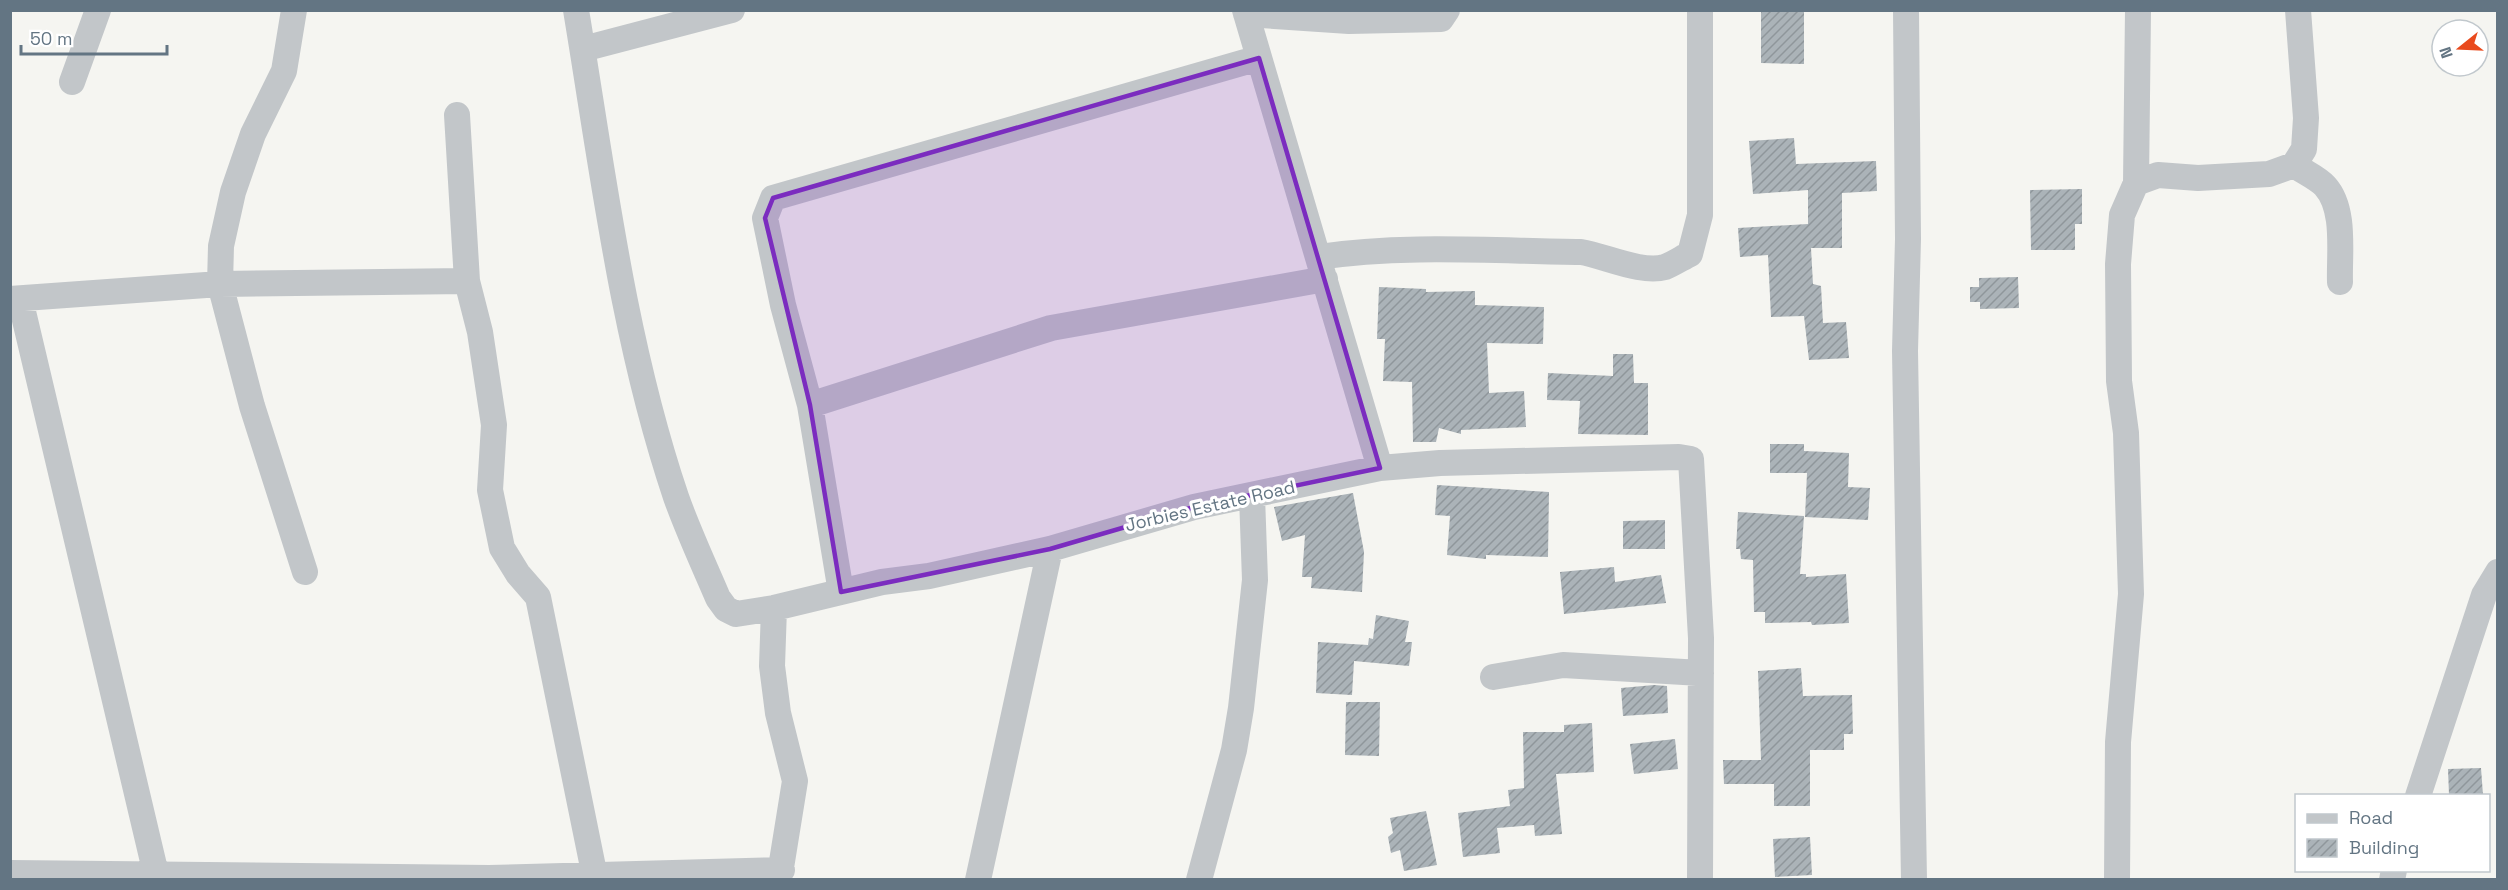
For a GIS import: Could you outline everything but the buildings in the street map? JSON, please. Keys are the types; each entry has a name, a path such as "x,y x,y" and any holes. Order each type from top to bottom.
{"street":[{"path":"72,82 98,10"},
{"path":"294,10 284,71 253,134 233,192 221,246 220,284 252,406 305,572"},
{"path":"576,10 583,49 732,10"},
{"path":"1380,468 1246,12 1349,21 1441,19 1447,10"},
{"path":"810,405 1051,328 1321,268 1354,251 1581,252 1647,268 1663,267 1690,254 1700,215 1700,10"},
{"path":"1906,10 1908,240 1905,351 1914,879"},
{"path":"2117,879 2118,742 2131,594 2128,480 2119,381 2118,264 2122,216 2136,183 2138,10"},
{"path":"2136,183 2158,175 2198,178 2270,174 2294,165 2304,149 2306,118 2298,10"},
{"name":"Jorbies Estate Road","path":"583,49 612,233 646,390 676,498 718,598 726,609 736,614 774,608 1050,549 1194,507 1380,468 1452,463 1679,457 1691,459 1696,516 1701,673"},
{"path":"841,592 810,405 783,304 765,218 773,198 1259,58"},
{"path":"457,115 467,281 480,332 494,425 490,490 502,548 518,574 538,597 595,877"},
{"path":"2294,165 2324,184 2334,199 2338,218 2340,282"},
{"path":"156,874 15,299 220,284 467,281"},
{"path":"1199,879 1234,750 1241,708 1255,579 1252,496"},
{"path":"978,879 1050,549"},
{"path":"2418,794 2484,595 2498,572"},
{"path":"10,873 595,877 780,875 795,781 778,713 772,666 774,608"},
{"path":"1493,677 1563,665 1701,673 1700,879"}],"highlighted area":[{"path":"1259,58 1380,468 1194,507 1050,549 841,592 810,405 765,218 773,198"}]}
